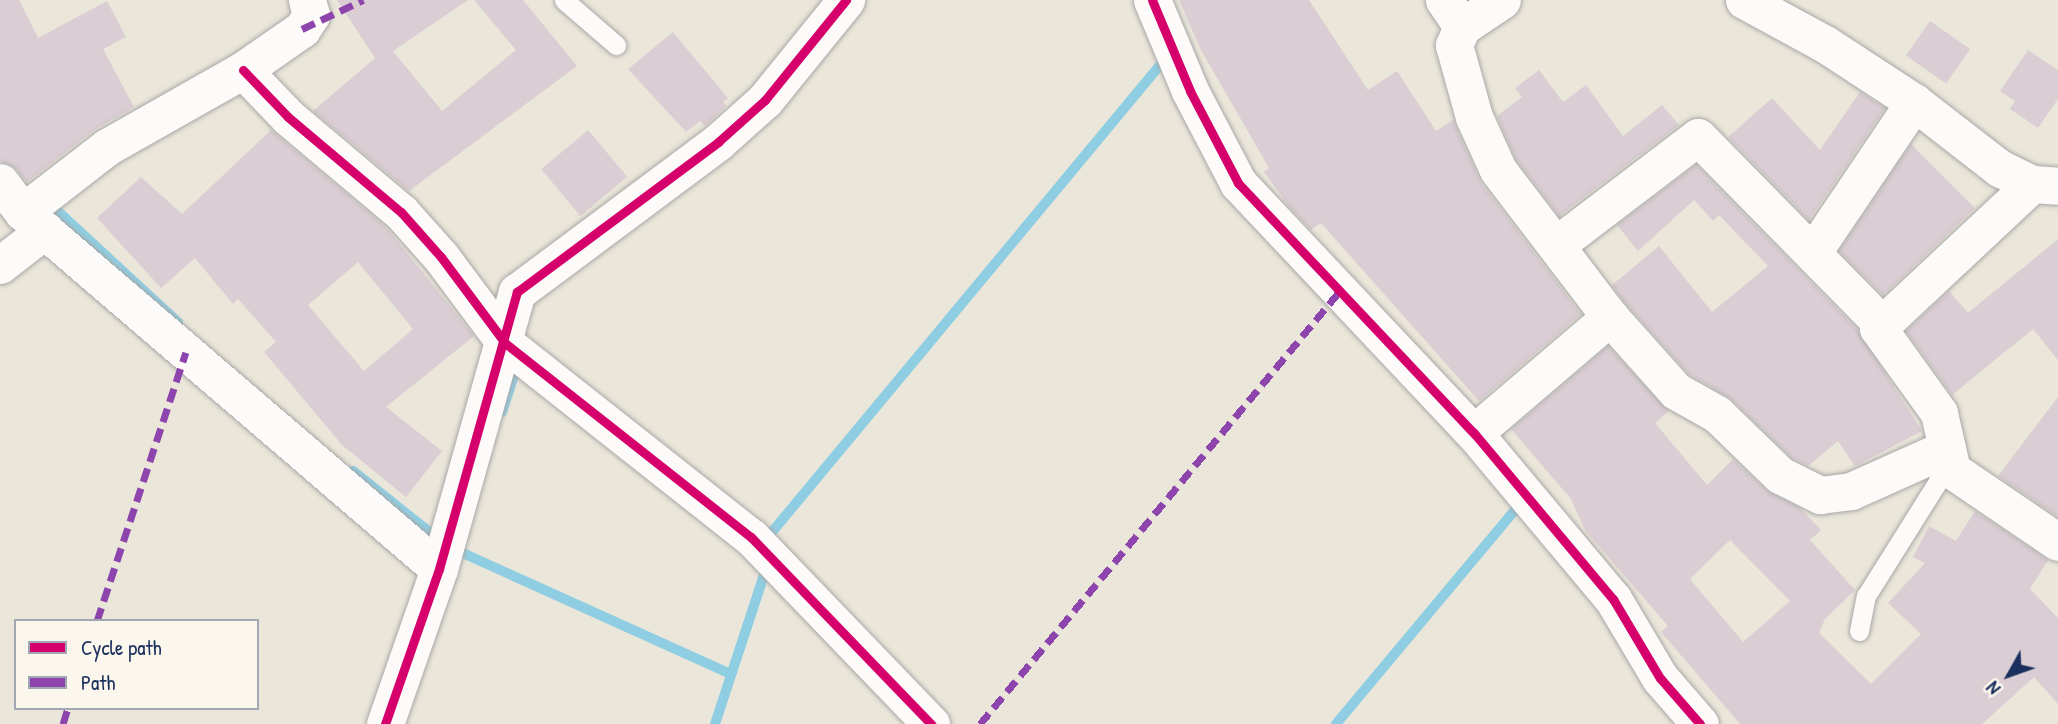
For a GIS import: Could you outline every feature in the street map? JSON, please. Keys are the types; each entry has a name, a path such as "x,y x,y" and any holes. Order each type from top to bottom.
{"street":[{"path":"0,265 34,221 107,148 243,70 302,29 311,15 307,0"},
{"path":"1152,0 1190,91 1238,183 1474,433 1613,600 1660,678 1700,724"},
{"path":"1502,0 1453,13 1454,46 1479,128 1498,170 1611,317 1675,391 1717,414 1780,475 1820,495 1851,491 1950,459"},
{"path":"1744,0 1825,44 1914,102 1999,168 2045,185 1878,328 1939,413 1950,459 2058,542"},
{"path":"385,724 439,569 517,292 718,142 765,100 842,2"},
{"path":"243,70 288,117 401,212 442,257 505,342 751,537 931,724"},
{"path":"1812,252 1914,102"},
{"path":"1556,245 1698,136 1882,324"},
{"path":"0,182 34,221 439,569"},
{"path":"1474,433 1611,317"}],"lane":[{"path":"564,0 616,46"},
{"path":"1859,631 1866,596 1950,459"}],"building":[{"path":"0,0 19,0 38,38 107,1 126,37 103,49 134,107 94,130 27,182 16,169 0,161"},
{"path":"337,0 468,0 393,51 442,111 516,50 474,0 523,0 577,66 409,191 313,111 375,58"},
{"path":"1179,0 1309,0 1368,90 1397,71 1436,131 1453,120 1481,183 1581,314 1479,401 1321,223 1311,230 1290,208 1264,172 1269,168 1201,50"},
{"path":"1930,21 1970,49 1946,84 1906,55"},
{"path":"673,32 728,98 723,102 726,106 705,126 700,121 686,132 628,69"},
{"path":"2028,50 2058,70 2058,99 2038,128 2010,109 2015,101 2000,91"},
{"path":"1539,70 1563,102 1586,85 1623,136 1662,105 1679,125 1559,216 1516,159 1497,116 1522,97 1515,88"},
{"path":"1860,92 1885,108 1809,220 1728,137 1772,98 1820,150"},
{"path":"271,130 386,227 474,336 386,407 442,451 406,497 342,445 264,352 276,342 238,299 233,304 195,258 161,288 97,218 141,177 182,214","holes":["358,262 413,329 364,371 308,305"]},
{"path":"588,130 627,177 580,216 541,169"},
{"path":"1911,144 1975,208 1883,295 1839,251"},
{"path":"1696,165 1857,329 1922,431 1855,466 1838,441 1808,466 1792,458 1731,399 1689,374 1626,304 1612,285 1659,246 1712,312 1768,266 1719,215 1713,221 1694,200 1638,251 1617,225"},
{"path":"2058,239 2058,360 2033,329 1952,395 1906,331 1949,291 1968,313"},
{"path":"1608,346 1669,411 1655,423 1707,485 1733,459 1766,490 1800,508 1821,530 1810,540 1855,590 1825,619 1819,633 1871,684 1921,634 1888,603 1925,563 1913,557 1929,526 1956,541 1975,511 2048,560 2030,589 2058,618 2058,704 2034,677 1982,724 1740,724 1661,632 1668,626 1585,530 1571,499 1511,429","holes":["1730,540 1790,601 1743,642 1690,579"]},
{"path":"2058,397 2058,517 1998,476"}],"waterway":[{"path":"772,532 1161,64"},
{"path":"51,205 178,322"},
{"path":"502,412 513,378"},
{"path":"353,471 427,530"},
{"path":"1336,724 1520,504"},
{"path":"456,550 731,674"},
{"path":"715,724 766,569"}],"marked path":[{"path":"302,29 363,0"},
{"path":"980,724 1339,292"},
{"path":"98,619 186,352"},
{"path":"63,724 67,710"}],"cycle path":[{"path":"385,724 439,569 517,292 718,142 765,100 846,0"},
{"path":"1152,0 1190,91 1238,183 1474,433 1613,599 1660,678 1700,724"},
{"path":"243,70 288,117 401,212 441,257 505,343 751,537 931,724"}]}
